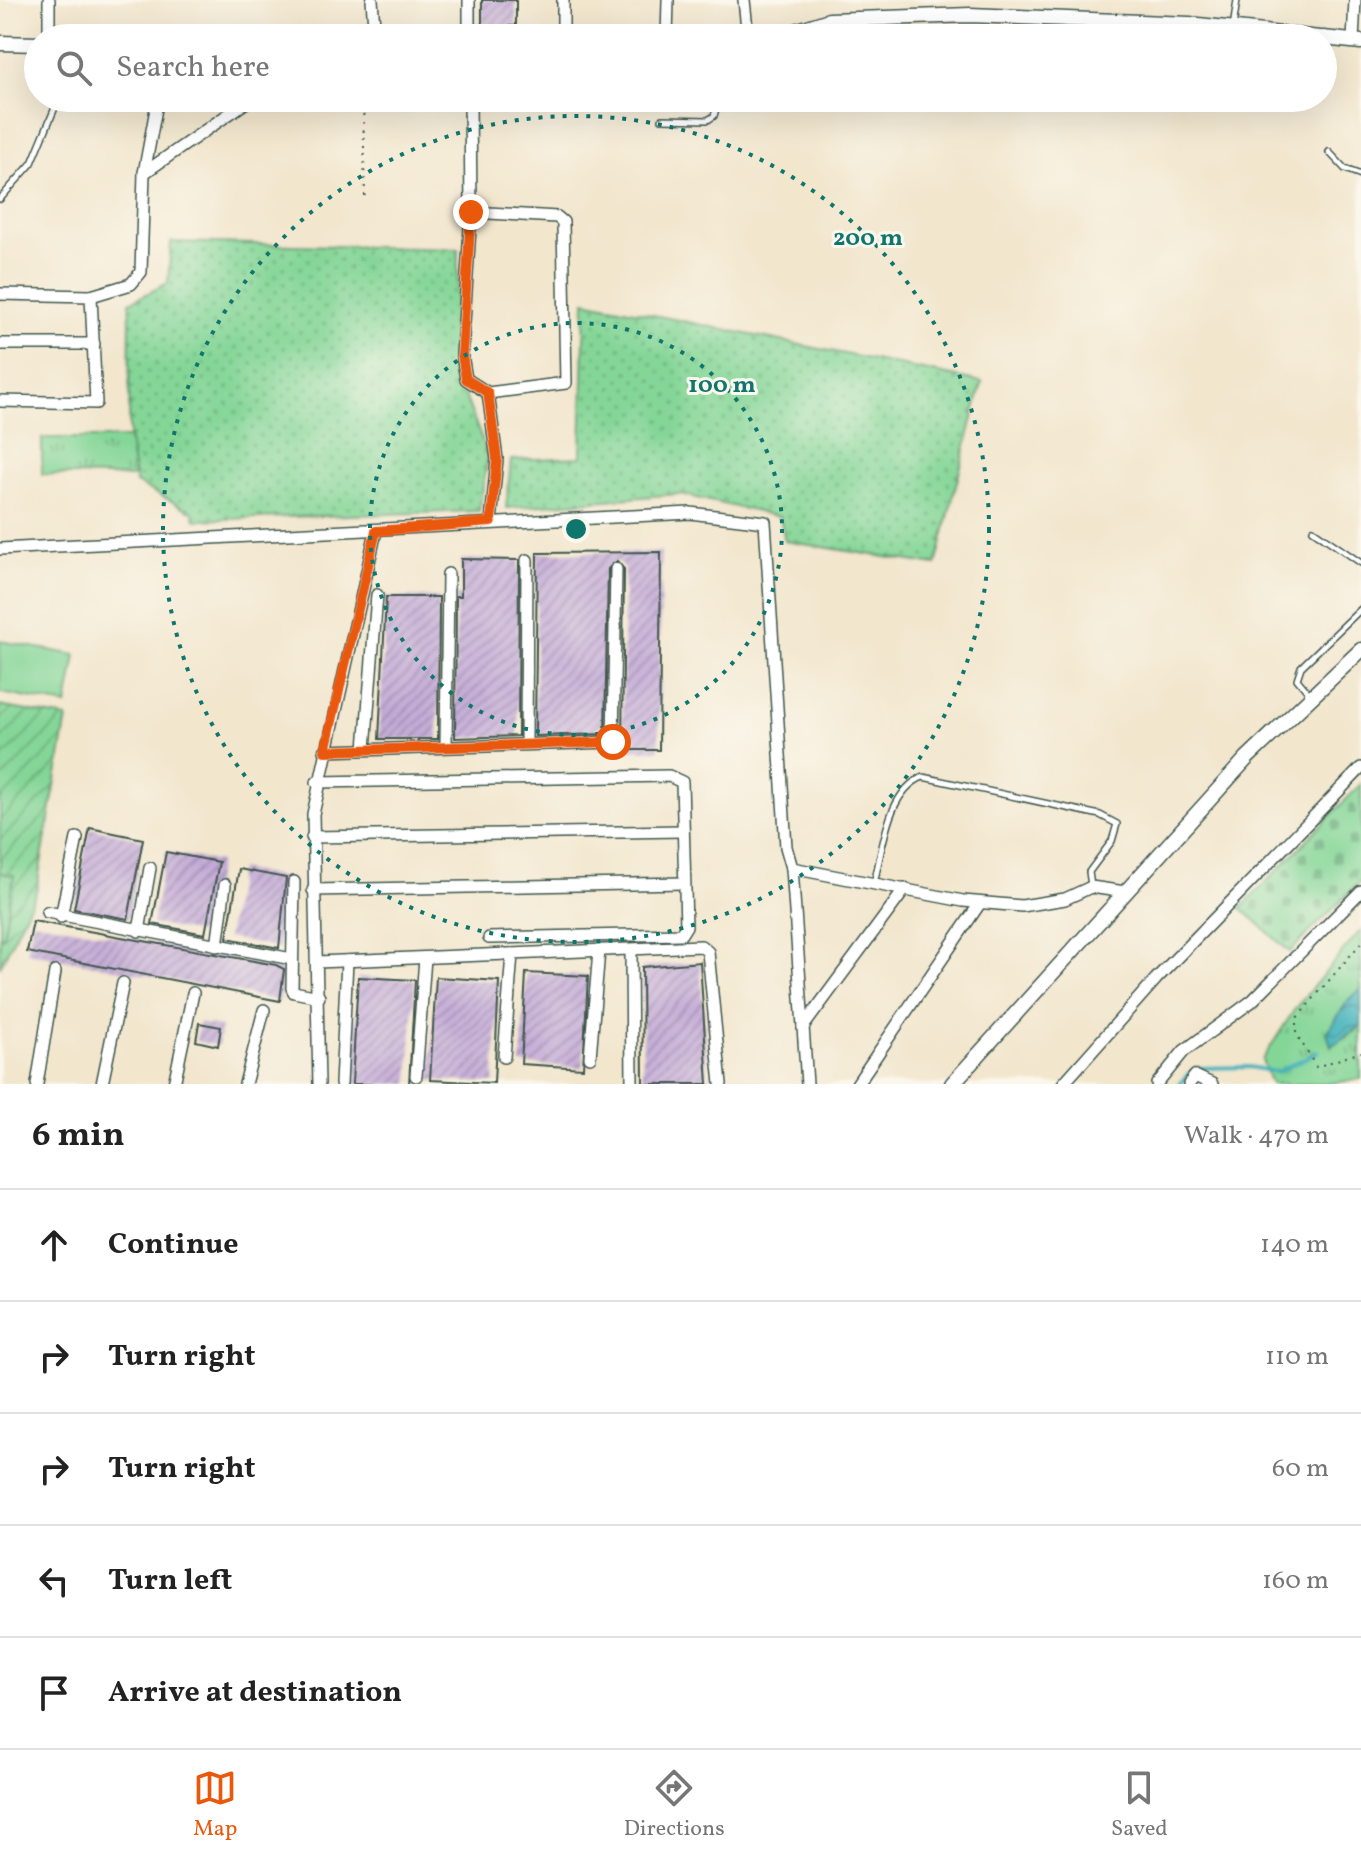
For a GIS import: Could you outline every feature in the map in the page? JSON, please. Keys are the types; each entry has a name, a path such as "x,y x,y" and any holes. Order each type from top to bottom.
{"street":[{"path":"49,0 49,24"},
{"path":"372,0 374,24"},
{"path":"469,0 469,24"},
{"path":"563,0 563,24"},
{"path":"667,24 668,0"},
{"path":"744,0 744,24"},
{"path":"1337,40 1357,42 1355,0"},
{"path":"817,24 829,20 970,15 1139,24"},
{"path":"0,43 24,44"},
{"path":"0,294 91,296 131,284 141,272 144,173 155,112"},
{"path":"144,173 232,112"},
{"path":"470,112 471,212 462,355 466,379 488,393 566,383 566,229 557,217 471,212"},
{"path":"0,401 96,403 91,296"},
{"path":"0,344 94,344"},
{"path":"488,393 497,459 491,522"},
{"path":"0,549 690,513 765,522 786,847 792,868 807,1084"},
{"path":"319,1084 319,997 312,837 317,782 376,531"},
{"path":"526,744 527,560"},
{"path":"325,751 613,742 616,569"},
{"path":"446,746 448,574"},
{"path":"365,749 377,595"},
{"path":"952,1084 1247,758 1361,650"},
{"path":"1063,1084 1156,979 1361,768"},
{"path":"317,782 669,776 682,782 686,926 681,934 489,938"},
{"path":"312,837 683,831"},
{"path":"61,917 77,838"},
{"path":"139,931 150,868"},
{"path":"792,868 980,903 1022,906 1065,899 1091,887 1125,892"},
{"path":"294,882 292,990 319,997"},
{"path":"313,890 684,883"},
{"path":"217,946 225,885"},
{"path":"803,1027 905,889"},
{"path":"1157,1084 1184,1051 1252,1001 1361,891"},
{"path":"857,1084 980,903"},
{"path":"47,912 292,959"},
{"path":"317,962 706,949 721,1084"},
{"path":"590,1057 599,951"},
{"path":"631,952 632,1084"},
{"path":"504,1057 512,954"},
{"path":"416,1076 425,958"},
{"path":"341,1084 347,961"},
{"path":"37,1084 55,972"},
{"path":"102,1084 123,983"},
{"path":"174,1084 193,993"},
{"path":"245,1084 264,1010"},
{"path":"1189,1084 1195,1076 1212,1084"}],"lane":[{"path":"1234,24 1237,0"},
{"path":"0,199 32,163 53,112"},
{"path":"662,119 708,120 715,112"},
{"path":"1329,152 1345,169 1361,175"},
{"path":"1313,530 1361,563"},
{"path":"1312,697 1299,683 1301,667 1361,609"},
{"path":"874,883 895,806 908,782 923,777 1100,815 1117,824 1112,841 1089,872 1091,887"}],"path":[{"path":"363,112 365,198"},
{"path":"1361,943 1297,1015 1296,1033 1316,1067 1361,1052"}],"green space":[{"path":"171,242 458,249 456,372 488,456 479,511 195,520 193,512 136,483 129,438 130,302 168,283"},
{"path":"585,301 982,382 936,565 785,541 780,517 679,494 506,508 511,460 581,457"},
{"path":"42,438 129,438 134,477 42,474"},
{"path":"0,641 76,655 67,705 0,693"},
{"path":"0,706 67,718 36,892 0,967"},
{"path":"1361,784 1361,881 1290,952 1241,908"},
{"path":"0,873 14,875 3,937 0,936"},
{"path":"1361,930 1361,990 1349,999 1345,1039 1361,1026 1361,1079 1325,1084 1271,1084 1262,1060 1296,1007"}],"water":[{"path":"1361,990 1361,1026 1331,1046 1327,1033 1349,999"}],"building":[{"path":"482,0 516,0 516,24 482,24"},
{"path":"661,552 659,750 622,750 624,569 617,561 608,569 605,734 535,736 537,553"},
{"path":"461,559 519,560 518,736 455,738 456,596 461,596"},
{"path":"386,597 439,597 438,739 379,739"},
{"path":"90,828 143,839 128,919 74,909"},
{"path":"166,852 219,862 205,934 152,924"},
{"path":"239,869 286,878 279,948 227,938"},
{"path":"33,921 276,965 284,969 280,1001 27,952"},
{"path":"700,962 708,1084 643,1084 642,967"},
{"path":"526,973 588,976 583,1068 521,1064"},
{"path":"358,977 415,980 409,1084 352,1084"},
{"path":"436,977 499,981 494,1083 430,1080"},
{"path":"199,1023 221,1027 218,1046 196,1041"}],"waterway":[{"path":"1179,1084 1196,1068 1249,1067 1277,1072 1317,1052"}],"route":[{"path":"471,212 462,355 466,379 488,393 497,459 491,522 376,531 325,751 613,742"}]}
